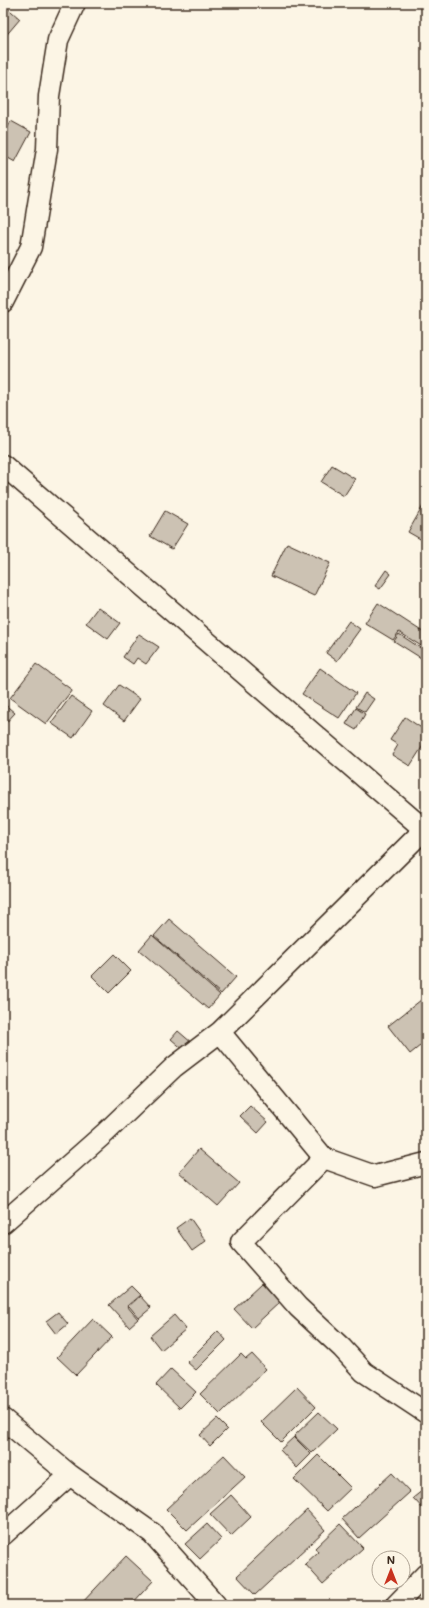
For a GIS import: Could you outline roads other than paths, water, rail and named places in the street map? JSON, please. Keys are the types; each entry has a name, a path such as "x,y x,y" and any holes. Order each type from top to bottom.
{"street":[{"path":"3,302 31,247 47,149 49,96 58,40 75,3"},
{"path":"3,465 425,831 220,1032 174,1067 105,1133 3,1223"},
{"path":"220,1032 324,1158 375,1176 426,1163"},
{"path":"324,1158 241,1242 298,1307 342,1348 364,1372 426,1413"},
{"path":"3,1419 70,1475 152,1533 216,1605"},
{"path":"3,1535 70,1475"},
{"path":"396,1605 426,1574"}]}
